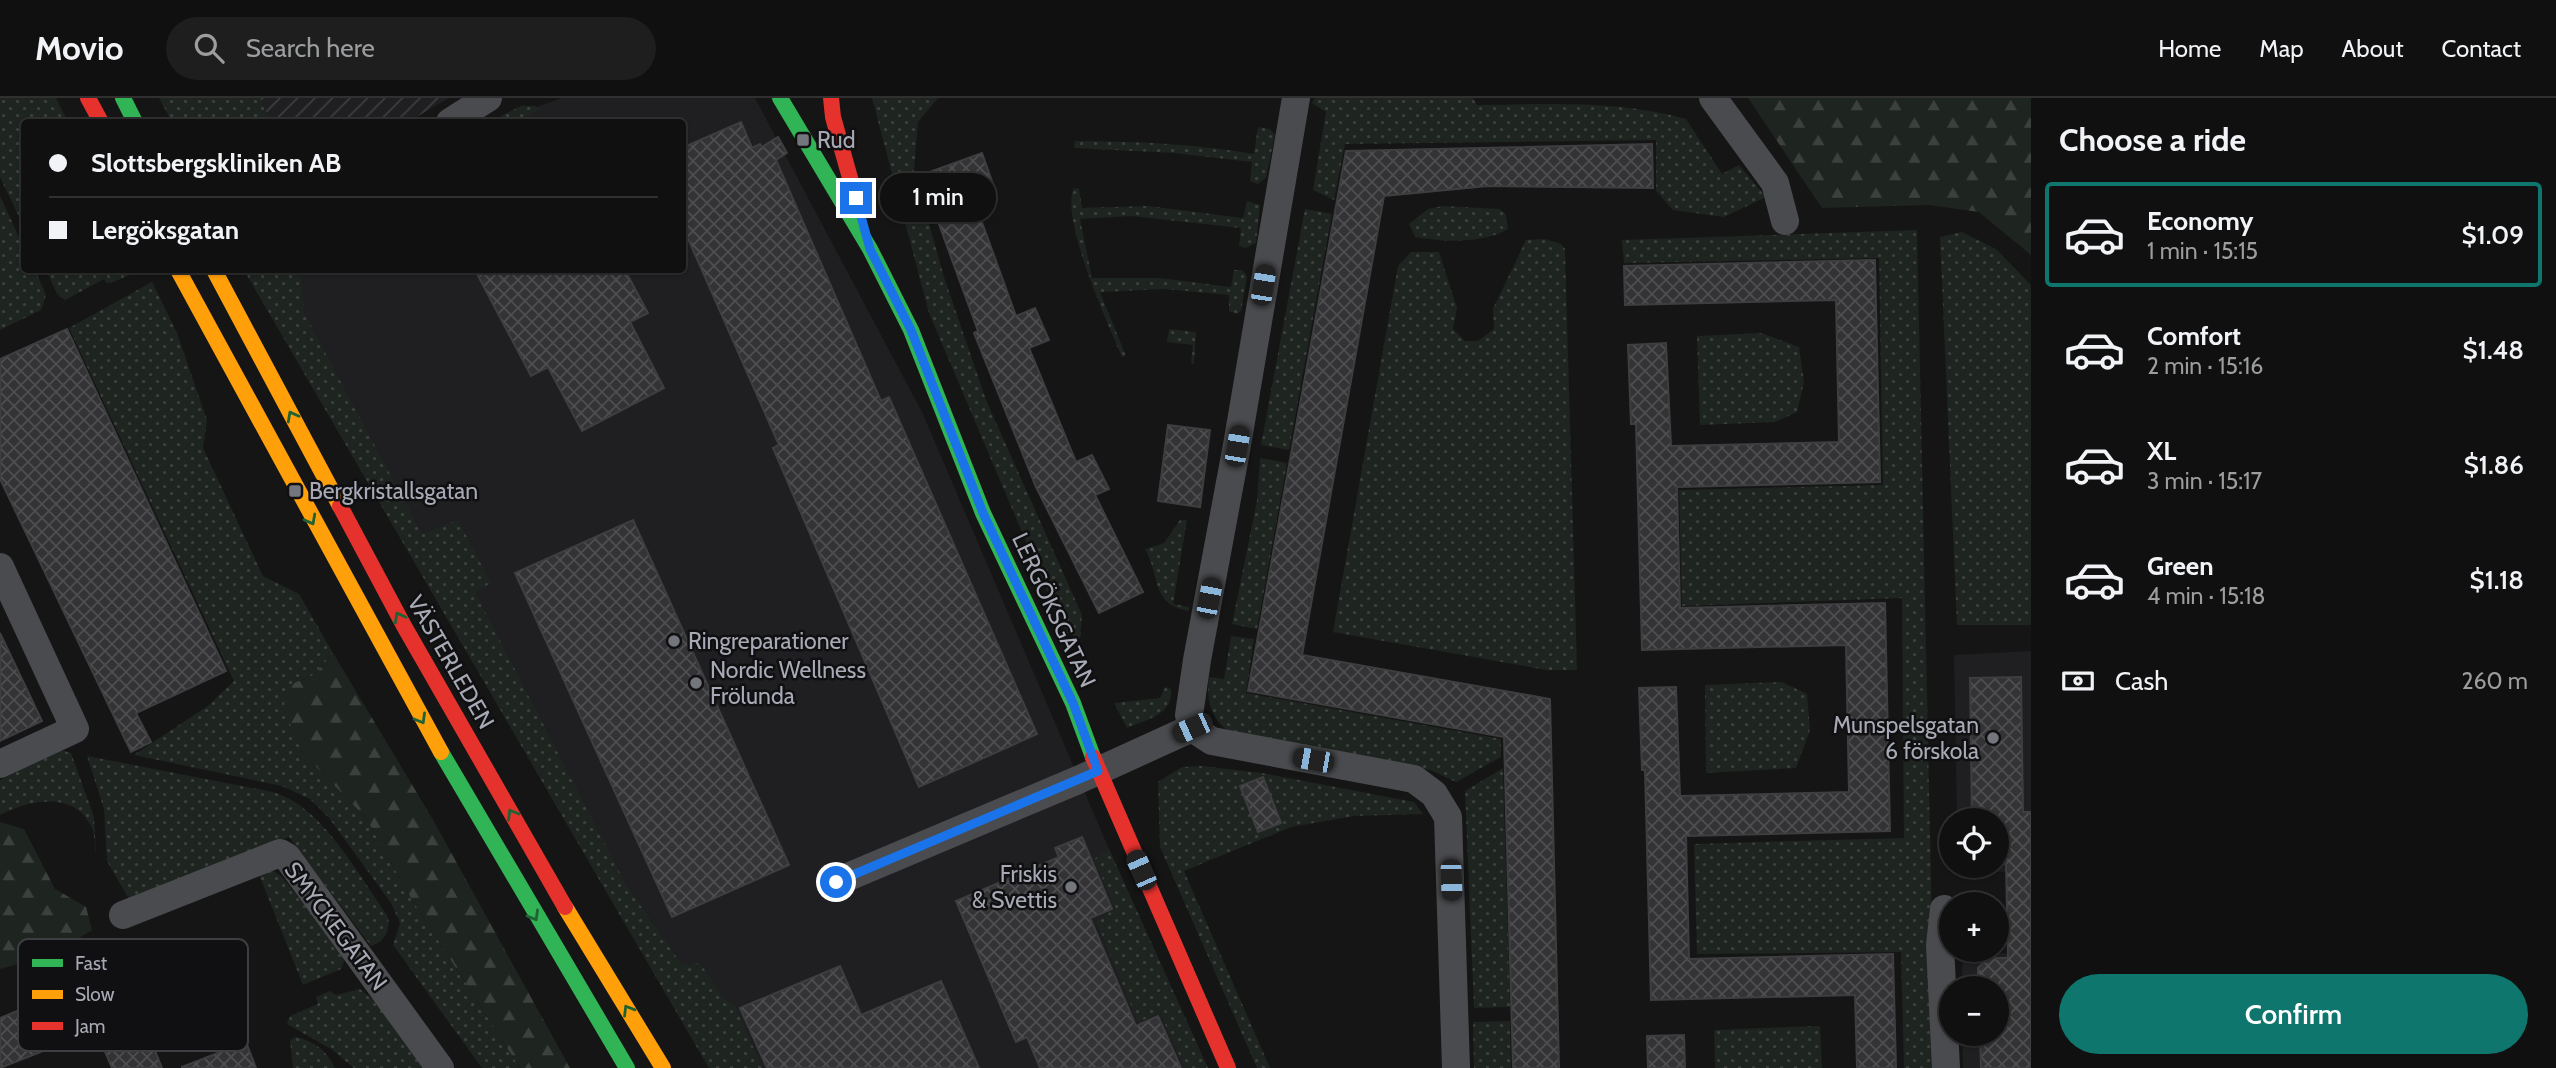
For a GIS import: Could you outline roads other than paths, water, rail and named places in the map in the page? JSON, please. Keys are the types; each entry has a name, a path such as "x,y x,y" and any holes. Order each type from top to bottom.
{"main road":[{"path":"88,98 99,119"},
{"path":"123,98 134,119"},
{"name":"LERGÖKSGATAN","path":"780,98 870,249 911,330 983,513 1073,703 1098,771 1228,1068"},
{"name":"LERGÖKSGATAN","path":"831,98 833,117 870,249"},
{"path":"180,273 376,640 545,934 626,1068"},
{"name":"VÄSTERLEDEN","path":"216,273 404,626 571,918 663,1068"}],"street":[{"path":"455,119 488,98"},
{"path":"1296,98 1189,715 1192,728 1212,741 1414,779 1433,794 1448,817 1456,1068"},
{"path":"1713,98 1774,183 1785,221"},
{"path":"0,566 75,729 0,764"},
{"path":"836,882 1098,771 1192,728"},
{"name":"SMYCKEGATAN","path":"123,915 280,853 294,867 440,1068"},
{"path":"1941,962 1946,1068"}],"place":[{"name":"Rud","path":"803,140"},
{"name":"Bergkristallsgatan","path":"295,491"},
{"name":"Ringreparationer","path":"674,641"},
{"name":"Nordic Wellness Frölunda","path":"696,683"},
{"name":"Munspelsgatan 6 förskola","path":"1993,738"},
{"name":"Friskis & Svettis","path":"1071,887"}]}
